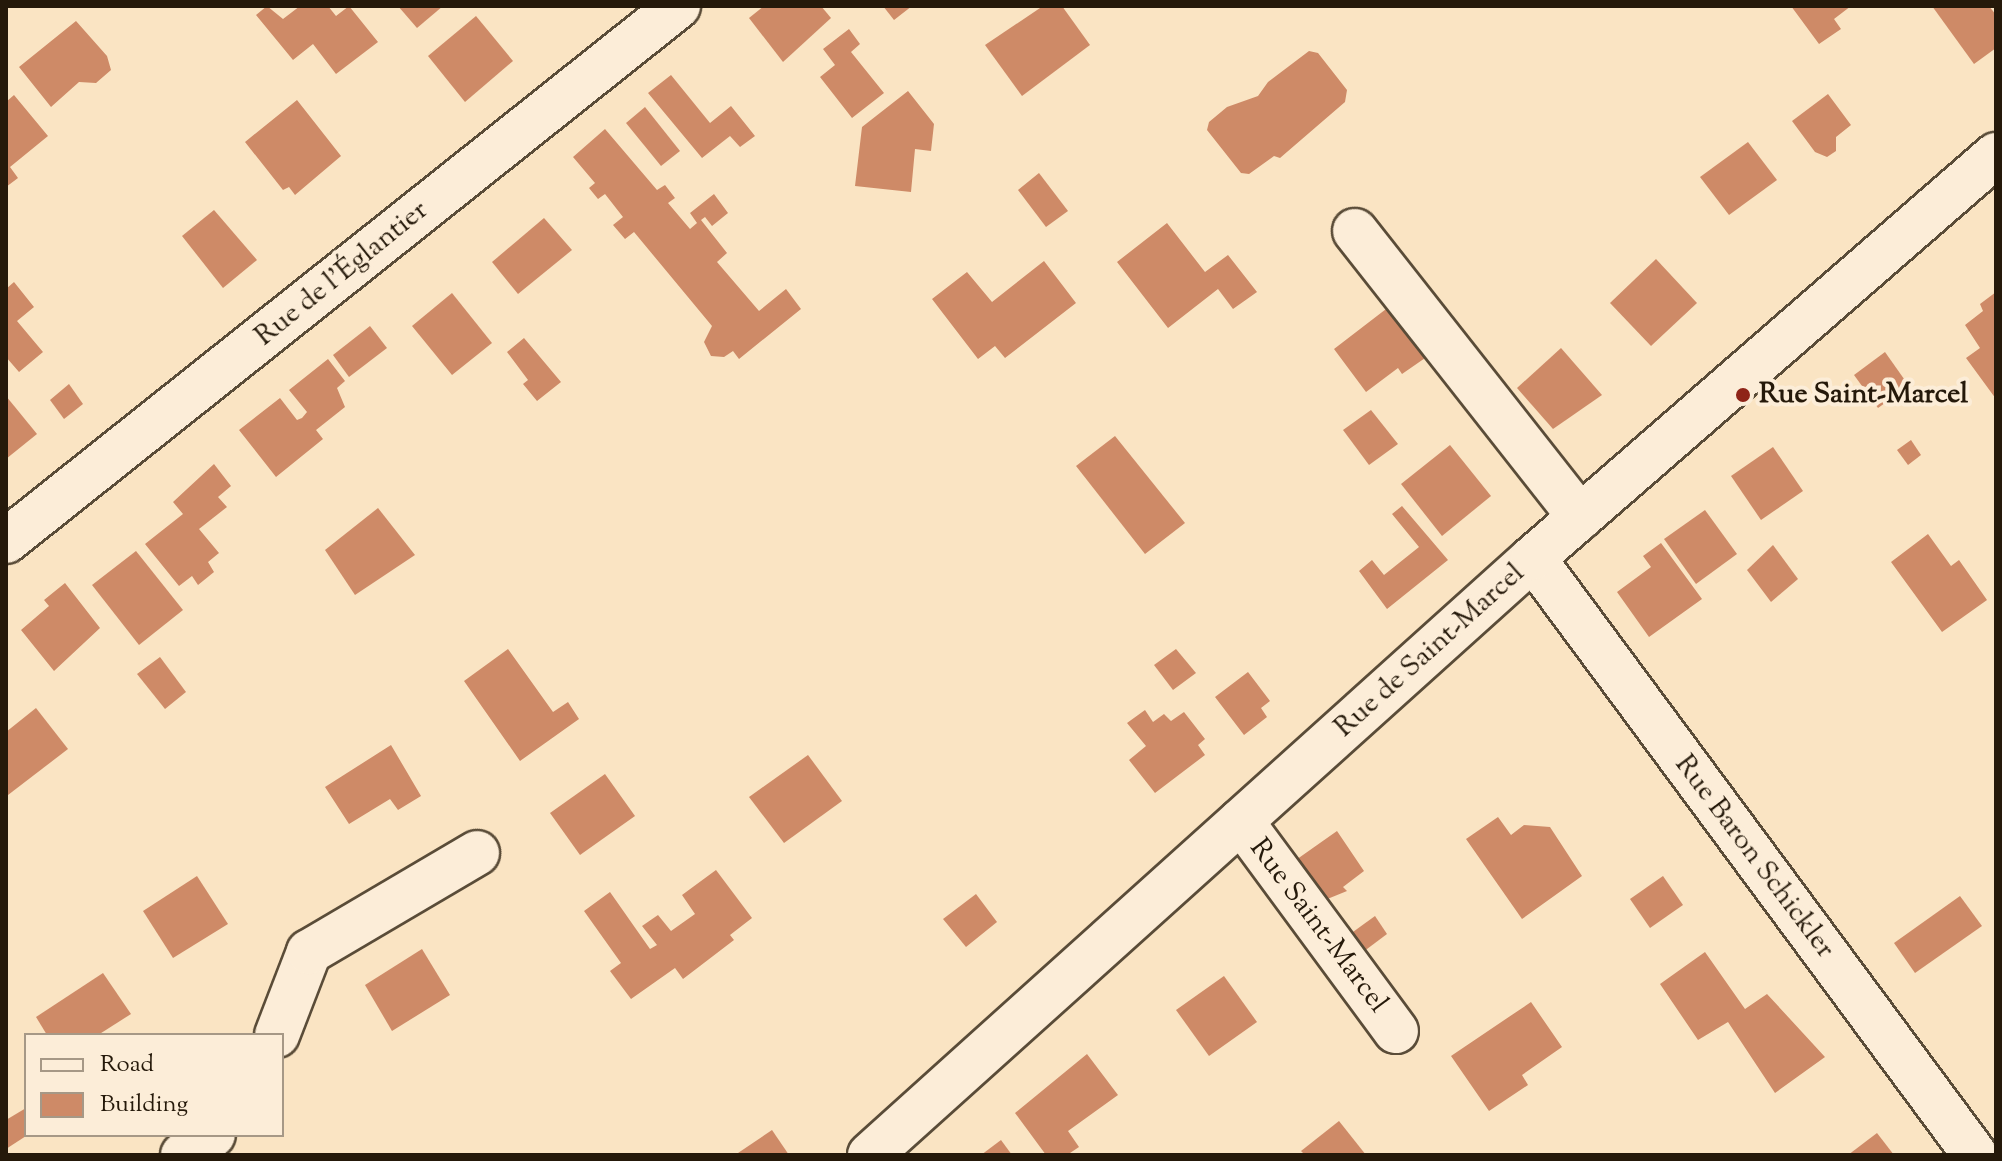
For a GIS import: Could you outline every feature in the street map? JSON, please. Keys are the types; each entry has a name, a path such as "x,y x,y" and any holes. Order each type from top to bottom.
{"street":[{"name":"Rue de l'Églantier","path":"6,541 678,6"},
{"name":"Rue de Saint-Marcel","path":"870,1155 1533,558 1996,155"},
{"path":"1355,231 1580,517"},
{"name":"Rue Baron Schickler","path":"1533,558 1975,1155"},
{"name":"Rue Saint-Marcel","path":"1241,821 1396,1031"},
{"path":"278,1033 309,952 477,853"},
{"path":"183,1155 210,1137"}],"building":[{"path":"267,6 283,19 300,6 328,6 336,16 349,6 378,42 336,74 313,44 293,60 256,15"},
{"path":"398,6 443,6 417,28"},
{"path":"764,6 821,6 831,18 783,62 749,18"},
{"path":"883,6 912,6 894,20"},
{"path":"1043,6 1062,6 1090,45 1022,96 985,45"},
{"path":"1791,6 1851,6 1834,19 1841,29 1819,44"},
{"path":"1932,6 1989,6 1996,15 1996,48 1974,64"},
{"path":"476,16 513,61 465,102 428,56"},
{"path":"76,21 107,56 111,70 96,83 79,82 51,107 19,67"},
{"path":"849,29 860,44 851,52 884,93 852,118 820,77 835,65 823,49"},
{"path":"1309,51 1318,53 1347,90 1345,102 1280,158 1274,156 1249,174 1241,173 1207,130 1209,122 1227,107 1258,96 1268,82"},
{"path":"671,75 710,123 731,106 755,136 740,147 730,136 702,158 648,93"},
{"path":"908,91 934,124 931,151 915,149 911,192 855,186 862,127"},
{"path":"1828,94 1851,125 1836,137 1836,151 1827,157 1815,152 1792,121"},
{"path":"14,95 48,136 10,167 18,178 6,187 6,102"},
{"path":"297,100 341,156 295,195 289,187 283,190 245,142"},
{"path":"645,107 680,151 661,166 626,123"},
{"path":"605,129 657,190 665,185 675,198 668,203 690,229 697,223 690,213 714,194 728,213 712,226 705,217 701,220 727,253 717,262 759,311 786,289 801,309 739,359 733,351 724,357 711,356 704,342 712,326 634,232 625,239 613,225 623,217 605,194 598,199 589,188 595,183 573,157"},
{"path":"1748,142 1777,180 1729,215 1700,177"},
{"path":"1039,173 1068,211 1046,227 1018,190"},
{"path":"214,210 257,260 223,288 182,236"},
{"path":"544,218 572,250 518,294 492,262"},
{"path":"1167,223 1205,272 1228,255 1257,292 1233,309 1218,289 1168,328 1117,262"},
{"path":"1656,259 1697,303 1651,346 1610,303"},
{"path":"1044,261 1076,303 1005,358 995,346 978,359 932,299 967,272 992,302"},
{"path":"14,282 34,307 17,321 43,352 19,372 6,357 6,289"},
{"path":"1996,292 1996,399 1966,358 1980,348 1965,325 1983,311 1980,304"},
{"path":"452,293 492,343 452,375 412,326"},
{"path":"1390,306 1428,356 1402,374 1398,368 1366,392 1334,349"},
{"path":"370,326 387,348 349,377 333,355"},
{"path":"524,338 561,382 537,401 523,384 528,380 507,352"},
{"path":"1561,348 1602,395 1553,429 1517,388"},
{"path":"1885,352 1909,386 1878,408 1854,375"},
{"path":"328,359 345,381 337,388 345,407 316,430 323,439 276,477 239,430 280,398 297,420 302,418 307,412 289,390"},
{"path":"69,384 83,404 64,419 50,400"},
{"path":"6,396 37,434 6,459"},
{"path":"1371,410 1398,444 1369,465 1343,430"},
{"path":"1115,436 1185,523 1145,554 1076,466"},
{"path":"1911,440 1921,455 1908,465 1897,450"},
{"path":"1450,445 1491,496 1442,536 1401,484"},
{"path":"1773,447 1803,491 1761,520 1731,476"},
{"path":"214,464 231,486 218,497 227,507 199,529 219,553 208,562 214,572 198,585 192,576 179,586 145,544 183,514 173,502"},
{"path":"1402,506 1448,560 1387,609 1359,571 1372,560 1384,575 1419,547 1392,514"},
{"path":"378,508 415,555 355,595 325,550"},
{"path":"1705,510 1737,554 1696,584 1664,539"},
{"path":"1928,534 1951,566 1959,560 1987,600 1942,632 1891,562"},
{"path":"1661,543 1702,599 1649,637 1617,592 1651,567 1643,556"},
{"path":"1773,545 1798,579 1771,602 1747,570"},
{"path":"136,551 183,610 139,645 92,585"},
{"path":"65,583 100,628 54,671 21,630 49,606 44,600"},
{"path":"508,649 553,712 568,702 579,719 520,761 464,681"},
{"path":"1176,649 1196,673 1173,690 1154,665"},
{"path":"160,657 186,692 165,709 137,674"},
{"path":"1248,672 1270,701 1261,708 1267,717 1244,735 1215,697"},
{"path":"36,708 68,749 8,795 6,732"},
{"path":"1145,710 1153,722 1164,714 1171,721 1184,712 1205,739 1198,745 1205,755 1155,793 1129,760 1146,746 1127,723"},
{"path":"391,745 421,796 398,810 390,799 349,824 325,787"},
{"path":"808,755 842,801 784,843 749,797"},
{"path":"605,774 635,816 580,855 550,813"},
{"path":"1498,817 1511,835 1524,825 1550,827 1582,876 1522,919 1466,839"},
{"path":"1337,831 1364,871 1343,887 1347,891 1320,902 1293,862"},
{"path":"716,870 752,918 730,935 734,940 683,979 675,968 631,999 610,971 621,963 584,911 610,892 650,949 657,945 642,926 658,915 671,931 695,914 682,895"},
{"path":"197,876 228,924 173,958 143,911"},
{"path":"1663,876 1683,905 1650,928 1630,899"},
{"path":"976,894 997,922 966,947 943,919"},
{"path":"1960,896 1982,926 1915,973 1894,943"},
{"path":"1375,916 1387,934 1359,955 1346,937"},
{"path":"422,949 450,995 392,1031 365,985"},
{"path":"1705,952 1745,1009 1767,994 1825,1057 1775,1093 1728,1022 1698,1040 1660,984"},
{"path":"103,973 131,1014 101,1033 46,1033 36,1017"},
{"path":"1224,976 1257,1022 1209,1056 1176,1010"},
{"path":"1531,1002 1562,1047 1522,1075 1528,1085 1489,1111 1451,1056"},
{"path":"1087,1054 1118,1095 1068,1131 1079,1147 1067,1155 1046,1155 1015,1113"},
{"path":"24,1109 24,1137 6,1149 6,1120"},
{"path":"1339,1121 1366,1155 1305,1155 1301,1151"},
{"path":"772,1130 789,1155 735,1155"},
{"path":"1877,1133 1894,1155 1848,1155"},
{"path":"1001,1140 1012,1155 981,1155"}],"place":[{"name":"Rue Saint-Marcel","path":"1743,395"}]}
